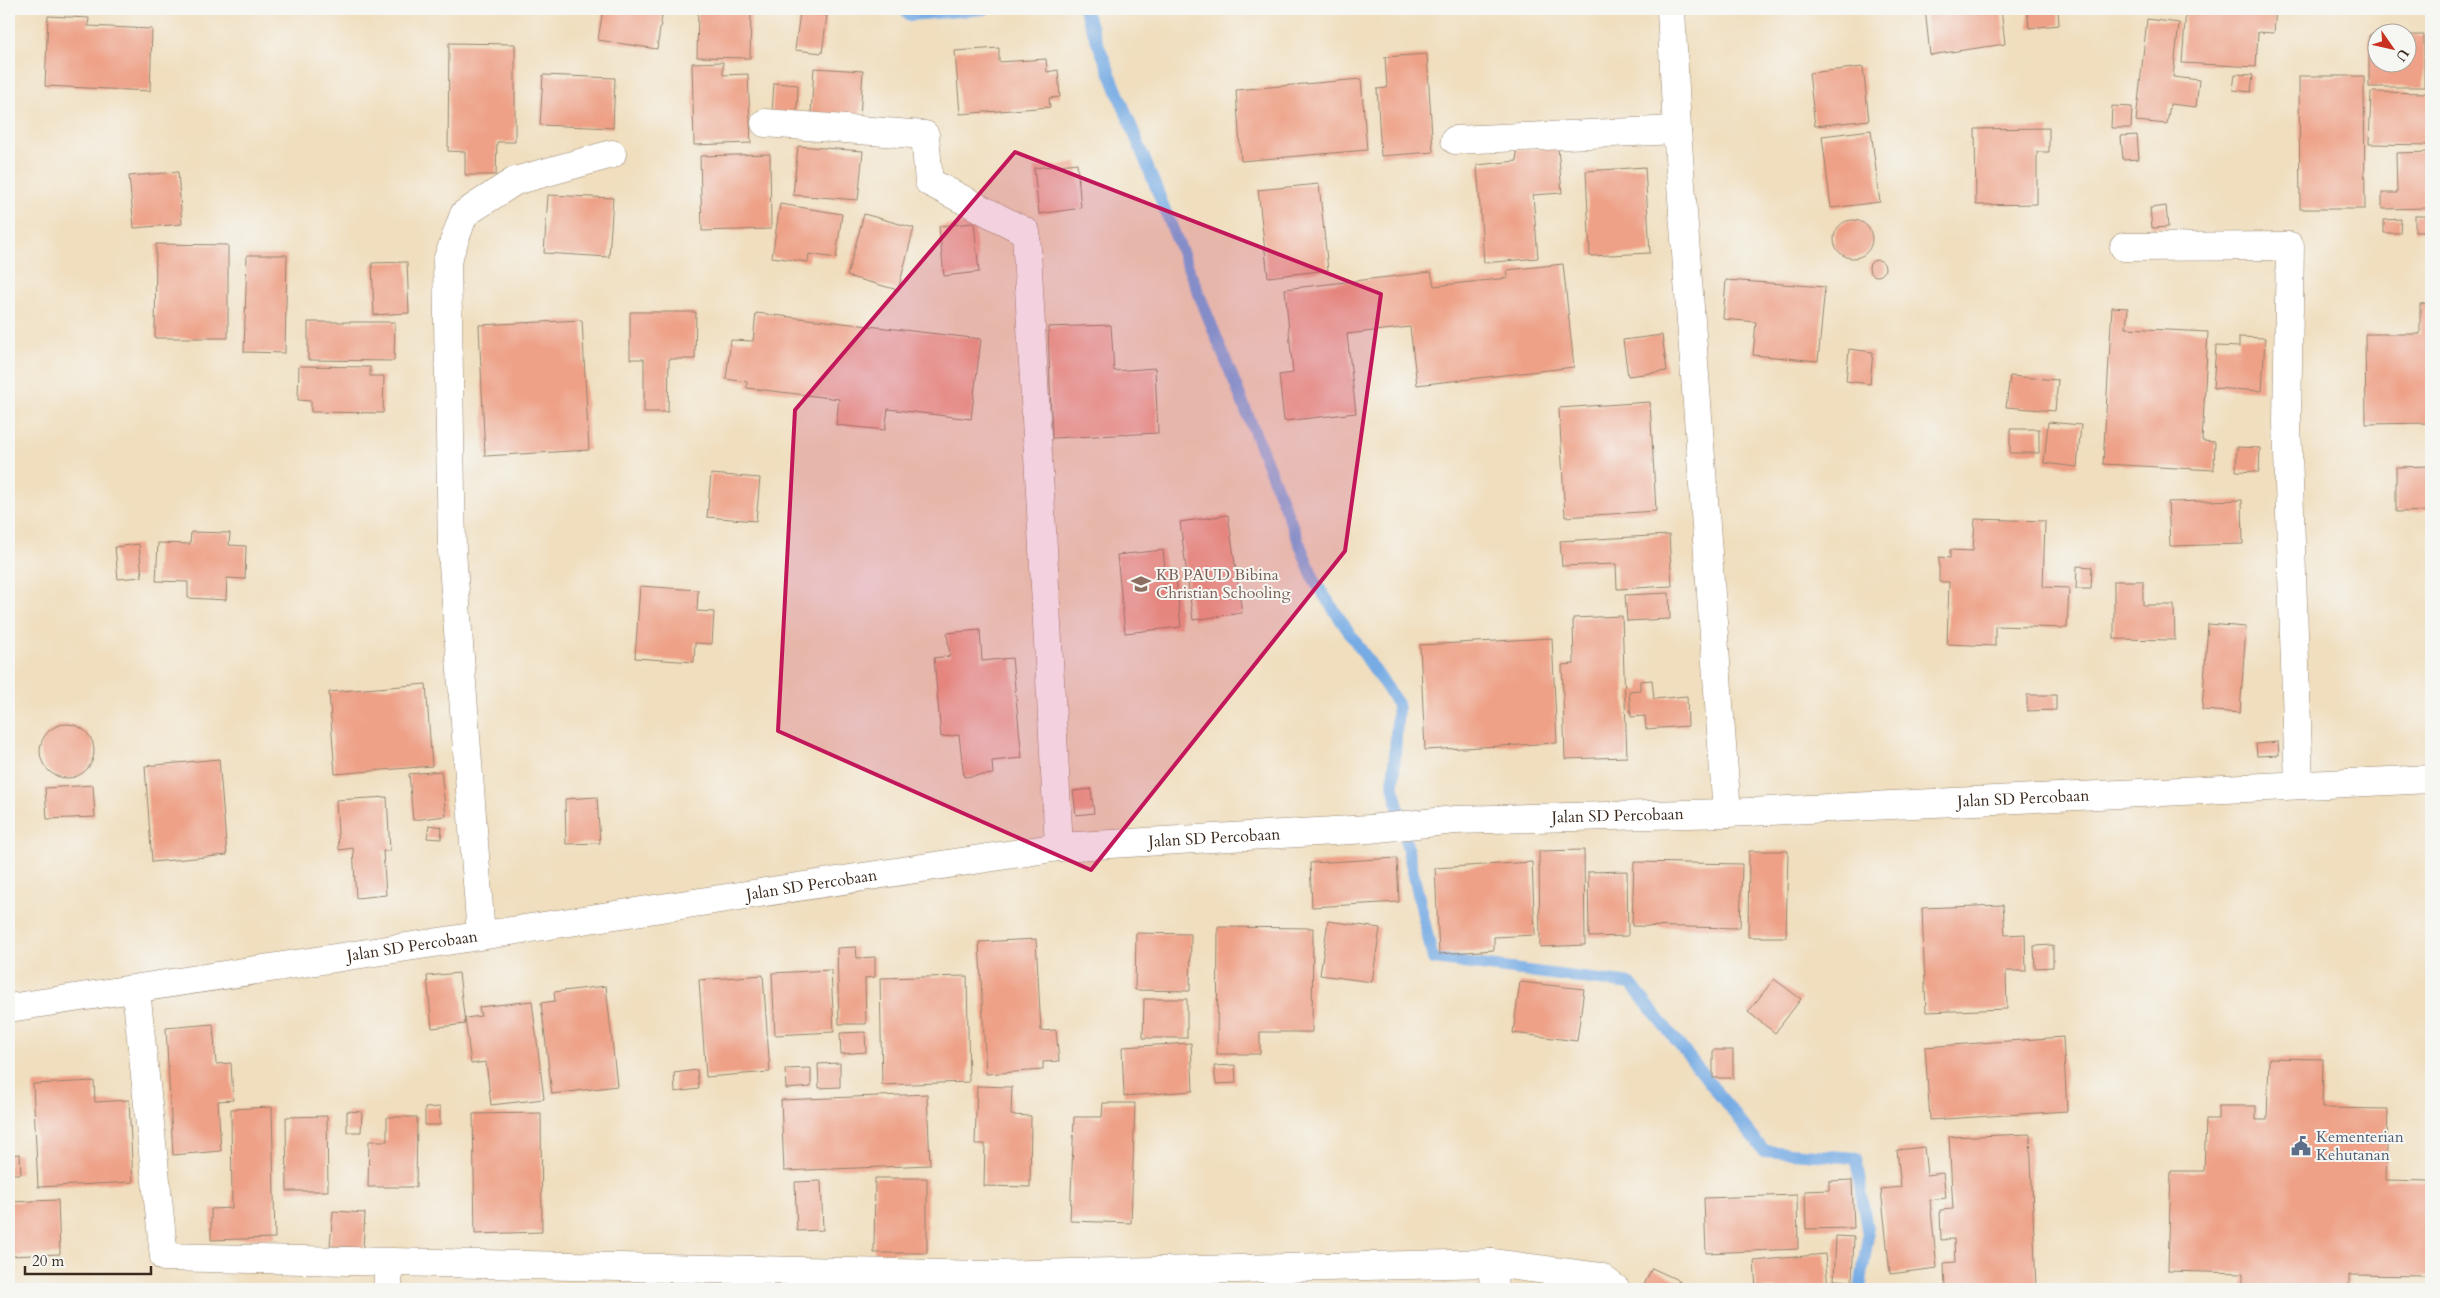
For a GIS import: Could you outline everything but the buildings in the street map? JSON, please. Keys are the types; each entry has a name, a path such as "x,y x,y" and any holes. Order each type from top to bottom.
{"street":[{"path":"1671,9 1677,130 1727,814"},
{"path":"765,123 925,134 929,182 1026,232 1059,847"},
{"path":"1455,140 1677,130"},
{"path":"481,935 452,551 447,261 464,214 515,181 612,154"},
{"path":"2124,247 2290,246 2287,422 2299,786"},
{"name":"Jalan SD Percobaan","path":"9,1008 1059,847 1369,829 1455,820 1727,814 2431,780"},
{"path":"136,990 164,1257 388,1276 988,1282 1493,1276 1600,1277 1616,1289"}],"highlighted area":[{"path":"1015,152 1381,294 1345,551 1091,870 778,731 795,410"}],"waterway":[{"path":"904,9 909,15 984,9"},
{"path":"1084,9 1315,582 1398,704 1393,785 1433,959 1631,984 1764,1151 1856,1158 1868,1236 1860,1289"}],"place":[{"name":"KB PAUD Bibina Christian Schooling","path":"1141,584"},
{"name":"Kementerian Kehutanan","path":"2301,1146"}]}
